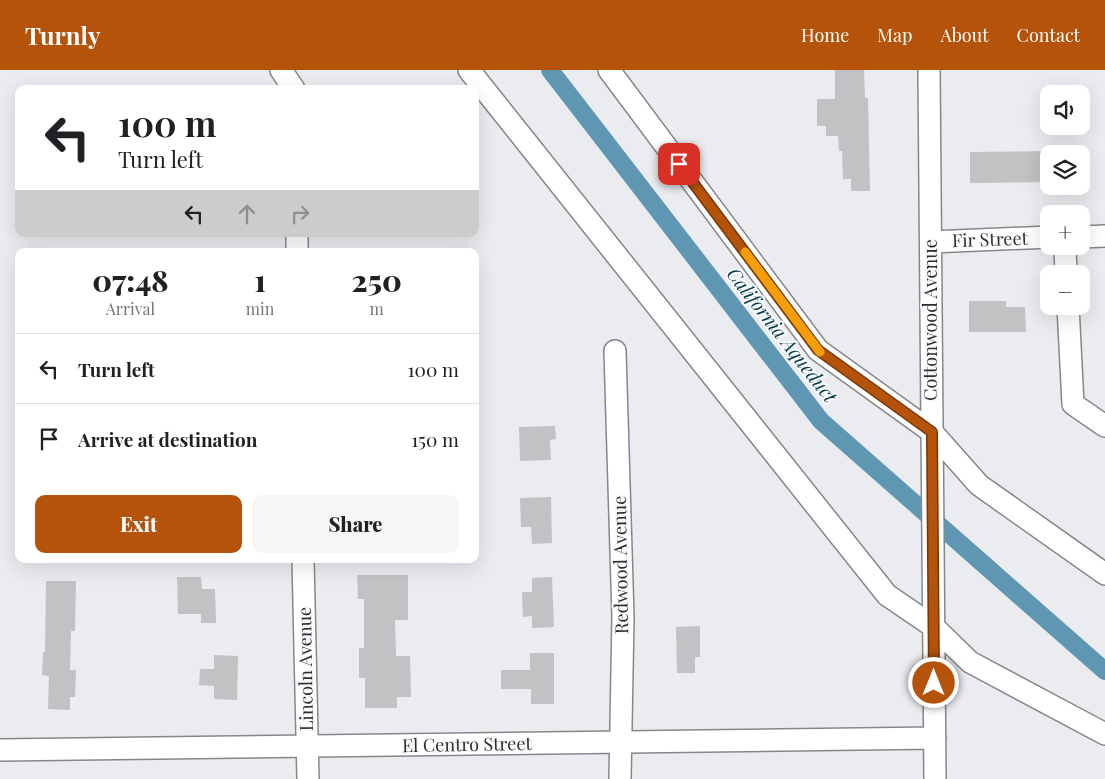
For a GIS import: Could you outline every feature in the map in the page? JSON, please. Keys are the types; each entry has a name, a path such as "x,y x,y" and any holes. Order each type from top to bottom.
{"street":[{"path":"281,70 291,85"},
{"path":"469,70 887,595 934,627 970,662 1105,734"},
{"path":"609,70 818,350 932,432 979,485 1105,574"},
{"name":"Cottonwood Avenue","path":"929,70 935,779"},
{"path":"1090,237 1105,236"},
{"name":"Fir Street","path":"931,242 1040,238"},
{"path":"1068,315 1073,404 1105,426"},
{"name":"Redwood Avenue","path":"615,351 623,617 619,743 620,779"},
{"name":"Lincoln Avenue","path":"304,563 308,779"},
{"name":"El Centro Street","path":"0,750 935,738"}],"building":[{"path":"835,70 864,70 865,98 868,98 870,191 851,191 851,179 843,179 842,151 839,151 838,136 826,136 826,126 817,126 817,99 835,99"},
{"path":"1040,151 1040,182 970,183 970,152"},
{"path":"969,301 1006,301 1006,307 1025,307 1026,332 969,332"},
{"path":"555,426 556,439 550,440 551,460 520,461 519,427"},
{"path":"551,497 552,543 532,544 531,527 521,527 520,498"},
{"path":"357,575 408,575 408,620 395,620 396,656 410,656 411,697 397,697 397,708 365,708 365,678 359,678 359,648 364,648 364,599 358,599"},
{"path":"177,577 201,577 202,589 215,589 216,623 201,623 201,614 178,614"},
{"path":"552,577 554,627 532,628 532,616 523,617 522,592 532,592 532,578"},
{"path":"46,581 76,581 75,631 71,631 70,670 76,670 75,697 70,697 70,710 48,709 49,676 42,675 43,652 45,652"},
{"path":"700,626 700,657 695,657 695,673 677,673 676,627"},
{"path":"530,653 554,653 554,704 531,704 531,689 501,689 501,670 530,670"},
{"path":"214,655 238,656 237,700 214,699 214,686 199,685 200,669 214,669"}],"waterway":[{"name":"California Aqueduct","path":"550,70 821,421 1105,671"}],"slow traffic":[{"path":"745,252 820,352"}],"route":[{"path":"679,164 818,350 932,432 934,683"}]}
